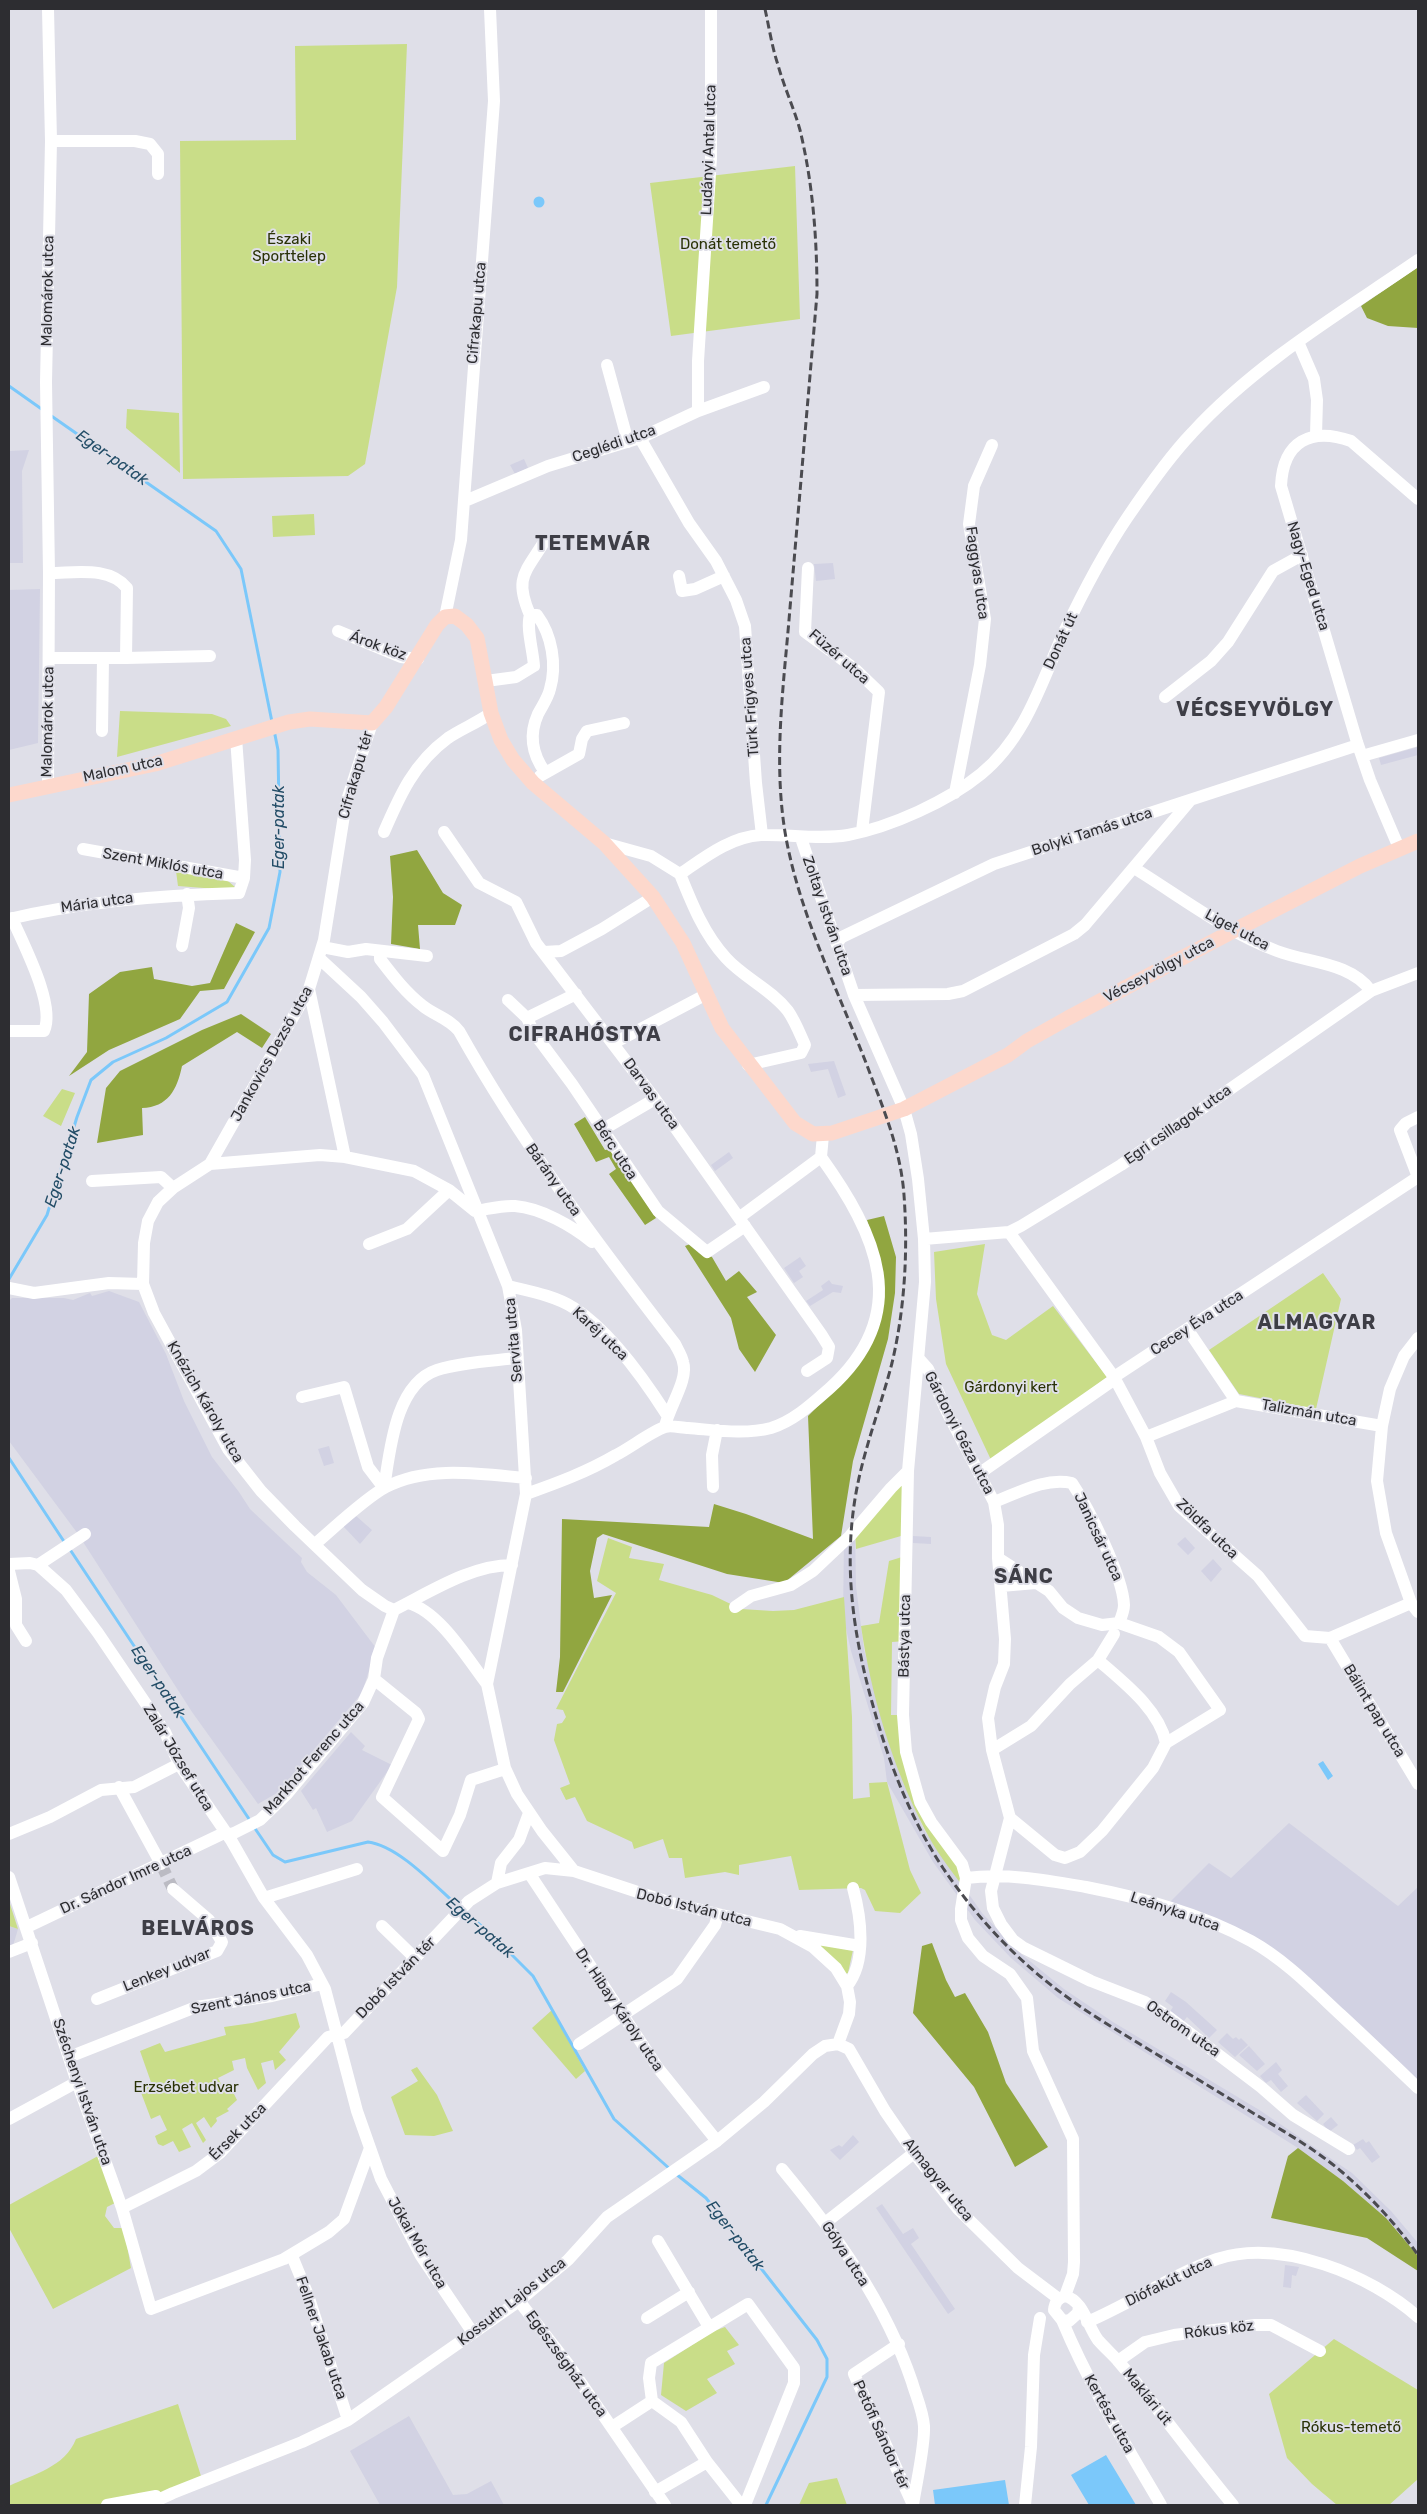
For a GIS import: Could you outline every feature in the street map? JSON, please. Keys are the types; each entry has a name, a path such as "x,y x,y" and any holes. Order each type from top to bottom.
{"main road":[{"path":"372,723 379,717 418,659 437,625 445,616 455,616 461,620 478,638 491,713 500,740 512,760 533,782 604,843 653,897 672,924 722,1028 748,1065 795,1122 808,1132 823,1135"},
{"name":"Cifrakapu tér","path":"236,738 289,722 310,719 372,723"},
{"name":"Malom utca","path":"9,795 155,764 236,738"},
{"name":"Vécseyvölgy utca","path":"823,1135 904,1109 1008,1055 1026,1041 1068,1018 1233,931 1399,848 1418,841"}],"street":[{"name":"Malomárok utca","path":"48,9 51,141 47,384 49,573 48,786"},
{"name":"Cifrakapu utca","path":"445,616 461,540 465,501 494,101 490,9"},
{"name":"Ludányi Antal utca","path":"698,410 698,362 711,158 711,9"},
{"path":"51,141 135,141 150,144 158,154 158,174"},
{"name":"Donát út","path":"680,874 723,846 747,837 762,835 801,838 848,835 862,831 899,818 955,794 983,772 1022,727 1093,574 1127,518 1190,434 1227,399 1298,342 1418,260"},
{"path":"1298,342 1314,379 1317,400 1316,435 1338,436 1351,441 1418,499"},
{"name":"Türk Frigyes utca","path":"607,365 634,440 716,561 745,626 756,783 762,835"},
{"name":"Ceglédi utca","path":"465,501 548,466 634,440 698,410 764,387"},
{"name":"Nagy-Eged utca","path":"1316,435 1304,439 1285,461 1281,486 1360,750 1399,848"},
{"name":"Faggyas utca","path":"955,794 980,665 986,619 970,524 974,486 992,445"},
{"path":"486,681 516,677 534,666 532,643 527,624 530,615 522,597 522,579 544,542"},
{"path":"1164,697 1211,661 1228,642 1272,572 1302,555"},
{"name":"Füzér utca","path":"808,568 805,632 856,669 879,692 862,831"},
{"path":"49,573 106,573 119,578 128,588 126,658"},
{"path":"679,576 682,590 695,589 724,576"},
{"path":"530,615 537,615 544,625 554,667 550,690 537,716 532,738 536,759 545,772"},
{"name":"Árok köz","path":"338,631 401,656 418,659"},
{"name":"Malomárok utca","path":"49,658 210,656"},
{"path":"102,731 103,658"},
{"path":"384,832 402,788 426,757 448,738 491,713"},
{"name":"Cifrakapu tér","path":"322,949 346,803 372,723"},
{"path":"533,782 545,772 579,754 582,739 587,731 624,723"},
{"path":"236,738 244,878"},
{"name":"Bolyki Tamás utca","path":"837,943 842,937 994,864 1360,750 1418,740"},
{"path":"904,1109 854,995 948,994 963,991 1074,934 1085,925 1189,802"},
{"name":"Darvas utca","path":"444,832 479,883 516,902 524,914 526,927 614,1043 829,1347 827,1358 807,1371"},
{"name":"Zoltay István utca","path":"801,838 854,995"},
{"path":"604,843 651,856 680,874 704,929 725,957 739,971 772,994 788,1011 805,1045 801,1053 748,1065"},
{"name":"Szent Miklós utca","path":"83,849 244,878"},
{"name":"Liget utca","path":"1134,868 1233,931 1279,952 1349,971 1365,982 1371,990"},
{"name":"Mária utca","path":"10,919 95,902 187,894 239,893 244,878"},
{"path":"182,946 190,908 187,894"},
{"path":"544,952 561,951 602,929 653,897"},
{"path":"9,1031 44,1031 47,1025 44,1002 36,972 10,919"},
{"path":"322,949 348,952 366,950 426,956"},
{"name":"Jankovics Dezső utca","path":"210,1164 309,989 322,949"},
{"name":"Servita utca","path":"322,949 348,984 384,1022 423,1075 476,1211 493,1244 508,1286 516,1330 526,1494 487,1684"},
{"name":"Bárány utca","path":"380,952 380,959 412,997 424,1008 455,1026 459,1031 518,1130 599,1247 675,1344 684,1363 684,1371 679,1390 666,1421"},
{"name":"Egri csillagok utca","path":"924,1238 1009,1232 1072,1197 1121,1166 1371,990 1418,973"},
{"path":"309,989 345,1157"},
{"path":"527,1018 576,994"},
{"path":"614,1043 706,994"},
{"name":"Bérc utca","path":"508,1000 527,1018 534,1033 572,1084 658,1211 707,1252 742,1222"},
{"path":"602,1130 655,1100"},
{"name":"Gárdonyi Géza utca","path":"904,1109 911,1134 918,1179 924,1238 925,1282 920,1360 928,1369 946,1410 994,1502 998,1525 998,1558 1005,1639 1004,1664 995,1687 988,1718 992,1750 1010,1818 996,1875"},
{"path":"1418,1117 1406,1122 1400,1130 1418,1177"},
{"path":"526,1494 576,1477 666,1421 716,1430 744,1432 772,1428 804,1411 838,1380 867,1342 879,1300 880,1277 874,1251 844,1188 821,1157 823,1135"},
{"path":"12,1289 34,1293 51,1293 109,1283 143,1284 144,1243 148,1221 158,1202 173,1188 210,1164 320,1155 345,1157 414,1171 449,1190 476,1211 505,1206 527,1208 557,1221 599,1247"},
{"path":"742,1222 821,1157"},
{"path":"92,1181 161,1177 173,1188"},
{"name":"Cecey Éva utca","path":"980,1473 1112,1381 1114,1377 1418,1177"},
{"path":"370,1244 407,1229 449,1190"},
{"name":"Zöldfa utca","path":"1009,1232 1114,1377 1146,1437 1160,1473 1179,1506 1258,1576 1306,1636 1330,1638 1415,1607"},
{"name":"Knézich Károly utca","path":"143,1284 154,1313 228,1449 260,1491 362,1590 394,1610"},
{"name":"Karéj utca","path":"508,1286 549,1297 574,1308 627,1358 666,1421"},
{"path":"1146,1437 1236,1401 1188,1330"},
{"path":"1415,1607 1386,1532 1377,1482 1382,1426 1390,1388 1404,1356 1418,1338"},
{"path":"384,1488 392,1440 401,1411 408,1395 419,1381 436,1370 517,1358"},
{"name":"Bástya utca","path":"920,1360 908,1472 903,1715 905,1743 913,1782 920,1802 931,1822 962,1864 966,1878"},
{"path":"302,1397 344,1387 368,1467 384,1488"},
{"name":"Talizmán utca","path":"1236,1401 1382,1426"},
{"path":"713,1487 712,1455 716,1430"},
{"path":"735,1607 751,1596 791,1585 813,1571 850,1536 891,1488 908,1472"},
{"path":"315,1544 384,1488 403,1479 428,1475 465,1473 526,1478"},
{"name":"Janicsár utca","path":"994,1502 1046,1482 1063,1481 1072,1483 1083,1500 1120,1583 1124,1607 1116,1628"},
{"path":"9,1564 30,1563 38,1565 85,1534"},
{"path":"998,1558 1049,1591 1063,1608 1078,1618 1159,1637 1179,1652 1220,1710 1166,1744 1153,1768 1102,1831 1080,1852 1065,1858 1055,1855 1010,1818"},
{"name":"Zalár József utca","path":"38,1565 66,1590 102,1638 165,1732 178,1764 224,1833 231,1840 264,1898 308,1955 322,1984"},
{"path":"394,1610 472,1572 512,1565"},
{"path":"9,1571 16,1599 16,1625 26,1641"},
{"path":"1001,1586 1036,1583"},
{"path":"408,1603 421,1606 437,1621 487,1684 506,1769 529,1813 574,1871"},
{"name":"Markhot Ferenc utca","path":"242,1830 259,1821 287,1794 363,1703 374,1679 377,1658 394,1610"},
{"path":"992,1750 1031,1726 1070,1684 1098,1660 1116,1628"},
{"name":"Bálint pap utca","path":"1330,1638 1418,1784"},
{"path":"1098,1660 1146,1706 1164,1734 1166,1744"},
{"path":"374,1679 416,1713 419,1719 382,1797 443,1851 460,1815 471,1780 506,1769"},
{"path":"9,1834 50,1817 101,1790 134,1787 178,1764"},
{"path":"120,1787 162,1864"},
{"path":"498,1883 500,1863 519,1840 529,1813"},
{"name":"Dr. Sándor Imre utca","path":"27,1927 224,1833 232,1834 242,1830"},
{"name":"Dobó István utca","path":"498,1883 545,1868 574,1871 716,1920 780,1929 813,1947 836,1968 848,1986"},
{"path":"264,1898 357,1869"},
{"name":"Dr. Hibay Károly utca","path":"528,1872 622,2015 678,2095 717,2141"},
{"name":"Leányka utca","path":"966,1878 996,1875 1035,1878 1125,1895 1197,1916 1252,1942 1305,1981 1418,2088"},
{"name":"Ostrom utca","path":"996,1875 991,1891 993,1908 1001,1924 1013,1940 1024,1948 1091,1981 1145,2002 1220,2055 1293,2115 1349,2149"},
{"name":"Széchenyi István utca","path":"9,1877 77,2082 122,2208 151,2309 292,2256"},
{"path":"966,1878 962,1920 972,1945 983,1956 1010,1974 1027,1998 1033,2050 1066,2118 1073,2139 1074,2262 1078,2282 1069,2300"},
{"name":"Dobó István tér","path":"337,2035 344,2033 469,1901 498,1883"},
{"path":"838,2044 848,2014 850,2002 848,1986 852,1980 860,1946 861,1923 853,1888"},
{"name":"Lenkey udvar","path":"97,1999 217,1951 222,1942 208,1920 173,1889"},
{"path":"579,2044 677,1978 716,1920"},
{"path":"382,1926 415,1958"},
{"path":"790,1934 860,1946"},
{"path":"9,1952 32,1943"},
{"path":"322,1984 337,2035"},
{"name":"Szent János utca","path":"70,2057 196,2007 272,1996 322,1984"},
{"name":"Jókai Mór utca","path":"337,2035 350,2077 357,2111 381,2179 421,2256 474,2333"},
{"name":"Érsek utca","path":"122,2208 196,2171 220,2153 328,2037 337,2035"},
{"name":"Kossuth Lajos utca","path":"173,2493 302,2442 348,2420 519,2301 568,2260 607,2217 717,2141 764,2102 813,2054 825,2046 838,2044"},
{"name":"Almagyar utca","path":"838,2044 849,2049 885,2111 914,2154 958,2210 991,2243 1040,2286 1069,2300"},
{"path":"9,2119 77,2082"},
{"path":"292,2256 329,2232 344,2219 370,2148"},
{"path":"825,2223 914,2154"},
{"name":"Gólya utca","path":"782,2169 825,2223 880,2308 899,2344"},
{"path":"658,2241 709,2327"},
{"name":"Diófakút utca","path":"1087,2322 1191,2269 1220,2258 1244,2255 1274,2255 1334,2266 1374,2286 1418,2317"},
{"name":"Fellner Jakab utca","path":"292,2256 308,2296 348,2420"},
{"path":"647,2318 688,2292"},
{"path":"1069,2300 1078,2313 1075,2318 1069,2321 1062,2320 1054,2310 1055,2303 1069,2300"},
{"name":"Maklári út","path":"1069,2300 1087,2322 1097,2339 1118,2361 1234,2505"},
{"name":"Egészségház utca","path":"519,2301 568,2364 665,2505"},
{"path":"741,2505 707,2462 681,2422 652,2401 649,2378 651,2363 748,2304 794,2368 794,2383 745,2505"},
{"path":"1025,2505 1031,2447 1034,2356 1040,2318"},
{"name":"Kertész utca","path":"1062,2320 1076,2353 1103,2405 1161,2505"},
{"name":"Rókus köz","path":"1118,2361 1145,2342 1255,2324 1270,2325 1320,2351"},
{"name":"Petőfi Sándor tér","path":"899,2344 921,2409 924,2427 913,2505 854,2374 899,2344"},
{"name":"Egészségház utca","path":"612,2427 652,2401"},
{"path":"656,2492 707,2462"},
{"name":"Maklári út","path":"1219,2488 1222,2505"},
{"path":"107,2505 173,2493"},
{"path":"147,2505 173,2493"}],"shaded area":[{"path":"29,450 22,471 23,563 9,563 9,451"},
{"path":"524,459 528,468 515,474 510,465"},
{"path":"833,563 835,579 816,581 814,564"},
{"path":"40,589 38,743 9,750 9,590"},
{"path":"1418,747 1418,755 1381,765 1379,758"},
{"path":"834,1061 846,1095 838,1098 828,1069 811,1072 808,1064"},
{"path":"729,1152 733,1158 715,1171 711,1165"},
{"path":"800,1257 806,1266 799,1271 803,1277 794,1283 784,1268"},
{"path":"829,1280 832,1284 843,1286 841,1293 833,1292 810,1306 806,1301 823,1290 821,1286"},
{"path":"109,1291 139,1302 166,1354 184,1401 212,1457 250,1509 302,1558 301,1562 307,1572 336,1595 376,1648 362,1693 277,1793 258,1804 192,1712 78,1534 9,1441 9,1301 12,1298 64,1298 73,1300 90,1293 92,1296"},
{"path":"329,1446 334,1463 324,1466 318,1449"},
{"path":"355,1515 372,1530 360,1544 343,1526"},
{"path":"855,1530 856,1586 864,1650 901,1777 924,1830 982,1913 1020,1953 1064,1989 1113,2022 1261,2111 1352,2173 1391,2211 1418,2243 1418,2256 1386,2218 1343,2181 1298,2148 1058,1998 1011,1958 975,1920 933,1862 887,1782 884,1758 851,1651 843,1615 844,1542"},
{"path":"913,1536 931,1537 931,1544 913,1543"},
{"path":"1185,1537 1195,1548 1188,1555 1177,1544"},
{"path":"1213,1559 1222,1569 1211,1582 1201,1571"},
{"path":"351,1732 365,1746 362,1750 392,1765 352,1821 327,1832 316,1808 313,1810 301,1791"},
{"path":"1289,1823 1398,1906 1418,1887 1418,2088 1252,1942 1165,1907 1209,1863 1231,1878"},
{"path":"9,1926 18,1929 12,1949 9,1950"},
{"path":"1171,1992 1186,2002 1217,2030 1209,2038 1187,2017 1182,2023 1169,2013 1173,2007 1165,2001"},
{"path":"1227,2033 1233,2039 1236,2037 1239,2040 1241,2038 1248,2045 1235,2057 1218,2042"},
{"path":"1249,2046 1265,2064 1257,2071 1239,2055"},
{"path":"1276,2062 1282,2070 1278,2074 1288,2086 1281,2092 1271,2080 1266,2083 1260,2076"},
{"path":"1306,2095 1324,2114 1317,2121 1297,2103"},
{"path":"1331,2117 1338,2125 1329,2132 1323,2124"},
{"path":"853,2135 859,2142 840,2160 830,2150 839,2145 842,2147"},
{"path":"1363,2139 1366,2143 1369,2141 1380,2157 1372,2163 1360,2148 1357,2150 1353,2145"},
{"path":"882,2204 903,2234 913,2228 919,2238 911,2244 955,2309 948,2314 876,2208"},
{"path":"1285,2265 1299,2267 1296,2276 1292,2275 1291,2288 1283,2287"},
{"path":"409,2416 453,2495 467,2494 491,2481 504,2505 380,2505 350,2451"}],"green space":[{"name":"Északi Sporttelep","path":"407,44 397,287 365,464 348,476 183,479 180,141 296,140 295,46"},
{"name":"Donát temető","path":"795,166 800,319 671,336 650,183"},
{"path":"1418,267 1418,328 1388,326 1367,318 1361,306"},
{"path":"127,409 179,413 180,473 126,428"},
{"path":"314,514 315,535 273,537 272,516"},
{"path":"120,711 212,714 226,719 231,726 117,757"},
{"path":"417,850 443,893 462,905 455,925 418,925 420,949 391,944 393,897 390,856"},
{"path":"176,871 228,881 235,887 230,890 178,886"},
{"path":"236,923 255,932 224,989 200,991 180,1019 109,1050 69,1076 87,1052 89,994 120,972 152,967 154,979 192,986 210,983"},
{"path":"241,1014 271,1034 262,1048 237,1032 182,1066 174,1090 165,1101 151,1107 142,1108 143,1135 97,1143 106,1088 120,1071 202,1030"},
{"path":"62,1089 75,1093 61,1126 43,1116"},
{"path":"585,1117 605,1150 610,1149 656,1218 645,1225 609,1174 616,1169 609,1157 596,1162 574,1124"},
{"path":"884,1216 896,1257 895,1293 888,1339 853,1461 841,1536 784,1583 727,1574 603,1534 597,1538 590,1571 594,1598 612,1595 563,1692 556,1692 560,1657 562,1519 709,1527 714,1504 813,1539 808,1416 842,1382 871,1343 876,1248 867,1220"},
{"path":"690,1244 712,1257 726,1281 739,1271 757,1292 747,1297 776,1335 755,1372 739,1349 731,1318 685,1246"},
{"name":"Gárdonyi kert","path":"985,1244 977,1294 992,1335 1006,1340 1053,1306 1107,1377 992,1462 946,1364 936,1299 934,1252"},
{"path":"1323,1273 1341,1299 1316,1409 1239,1394 1209,1350"},
{"path":"908,1471 905,1641 892,1642 891,1715 903,1715 913,1782 955,1852 964,1888 928,1836 902,1780 877,1704 861,1626 879,1623 889,1561 902,1557 901,1536 856,1549 855,1530"},
{"path":"608,1538 632,1547 629,1558 664,1564 659,1580 712,1595 741,1609 794,1610 844,1597 852,1717 853,1799 870,1797 869,1783 887,1782 910,1870 921,1893 900,1913 875,1911 865,1890 861,1888 799,1890 791,1856 739,1865 739,1875 725,1872 685,1878 682,1858 669,1858 663,1839 634,1849 632,1842 587,1821 575,1797 566,1800 560,1788 570,1784 554,1740 557,1724 562,1723 566,1717 563,1710 556,1709 616,1593 597,1581"},
{"path":"9,1901 18,1929 9,1926"},
{"path":"817,1943 853,1950 848,1973 845,1974"},
{"path":"932,1943 946,1980 955,1997 965,1993 988,2032 1006,2083 1048,2147 1015,2167 974,2087 913,2013 922,1946"},
{"path":"552,2010 585,2071 576,2079 532,2028"},
{"name":"Erzsébet udvar","path":"296,2013 300,2027 279,2052 286,2060 275,2070 273,2060 261,2063 266,2083 258,2090 247,2068 245,2058 232,2061 234,2070 218,2078 226,2094 232,2090 237,2100 227,2109 229,2111 216,2118 217,2121 211,2128 204,2117 196,2123 206,2140 203,2143 192,2123 182,2129 191,2147 179,2152 173,2141 163,2146 158,2144 155,2136 167,2130 160,2115 151,2119 140,2090 152,2085 140,2051 160,2043 165,2052 226,2035 224,2027"},
{"path":"417,2067 437,2095 453,2131 434,2136 405,2135 391,2097 418,2081 411,2070"},
{"path":"1298,2148 1343,2181 1386,2218 1418,2256 1418,2271 1367,2238 1271,2218 1288,2156"},
{"path":"98,2156 117,2202 107,2207 105,2216 114,2228 124,2228 131,2268 53,2309 9,2228 9,2205"},
{"path":"725,2327 739,2345 727,2351 735,2364 707,2379 717,2393 686,2411 661,2395 664,2363 714,2331"},
{"name":"Rókus-temető","path":"1334,2339 1418,2390 1418,2479 1389,2505 1337,2505 1312,2484 1287,2458 1269,2394"},
{"path":"178,2404 201,2476 173,2493 107,2505 9,2505 9,2486 57,2463 71,2449 76,2439"},
{"path":"837,2478 847,2505 799,2505 809,2483"}],"water":[{"path":"537,197 541,197 544,202 543,206 537,207 534,204 534,200"},
{"path":"1323,1761 1333,1776 1328,1780 1318,1764"},
{"path":"1106,2455 1136,2505 1089,2505 1071,2475"},
{"path":"1005,2480 1009,2505 935,2505 933,2490"}],"waterway":[{"name":"Eger-patak","path":"9,386 43,410"},
{"name":"Eger-patak","path":"50,415 216,531 241,569 272,722"},
{"name":"Eger-patak","path":"9,1279 47,1215 77,1117 91,1080 113,1062 166,1038 227,1002 269,928 280,872 278,750 274,730"},
{"name":"Eger-patak","path":"9,1458 65,1543"},
{"name":"Eger-patak","path":"69,1548 251,1822"},
{"name":"Eger-patak","path":"254,1827 273,1855 285,1862 368,1842 380,1845 416,1868 459,1907"},
{"name":"Eger-patak","path":"464,1911 494,1937 533,1976 614,2119 671,2170"},
{"name":"Eger-patak","path":"676,2174 706,2198 817,2340 827,2359 827,2377 766,2505"}],"tunnel":[{"path":"161,1864 173,1889"}],"railway":[{"path":"765,9 772,44 798,122 804,150 813,212 817,273 817,294 781,720 780,776 785,832 800,895 887,1120 900,1164 904,1195 906,1237 900,1321 892,1363 859,1476 852,1524 850,1555 854,1616 865,1676 873,1706 894,1771 924,1837 956,1886 999,1938 1032,1969 1085,2010 1290,2135 1332,2164 1353,2181 1383,2211 1418,2255"}],"district":[{"name":"TETEMVÁR","path":"593,544"},
{"name":"VÉCSEYVÖLGY","path":"1255,710"},
{"name":"CIFRAHÓSTYA","path":"585,1035"},
{"name":"ALMAGYAR","path":"1317,1323"},
{"name":"SÁNC","path":"1024,1577"},
{"name":"BELVÁROS","path":"198,1929"}]}
